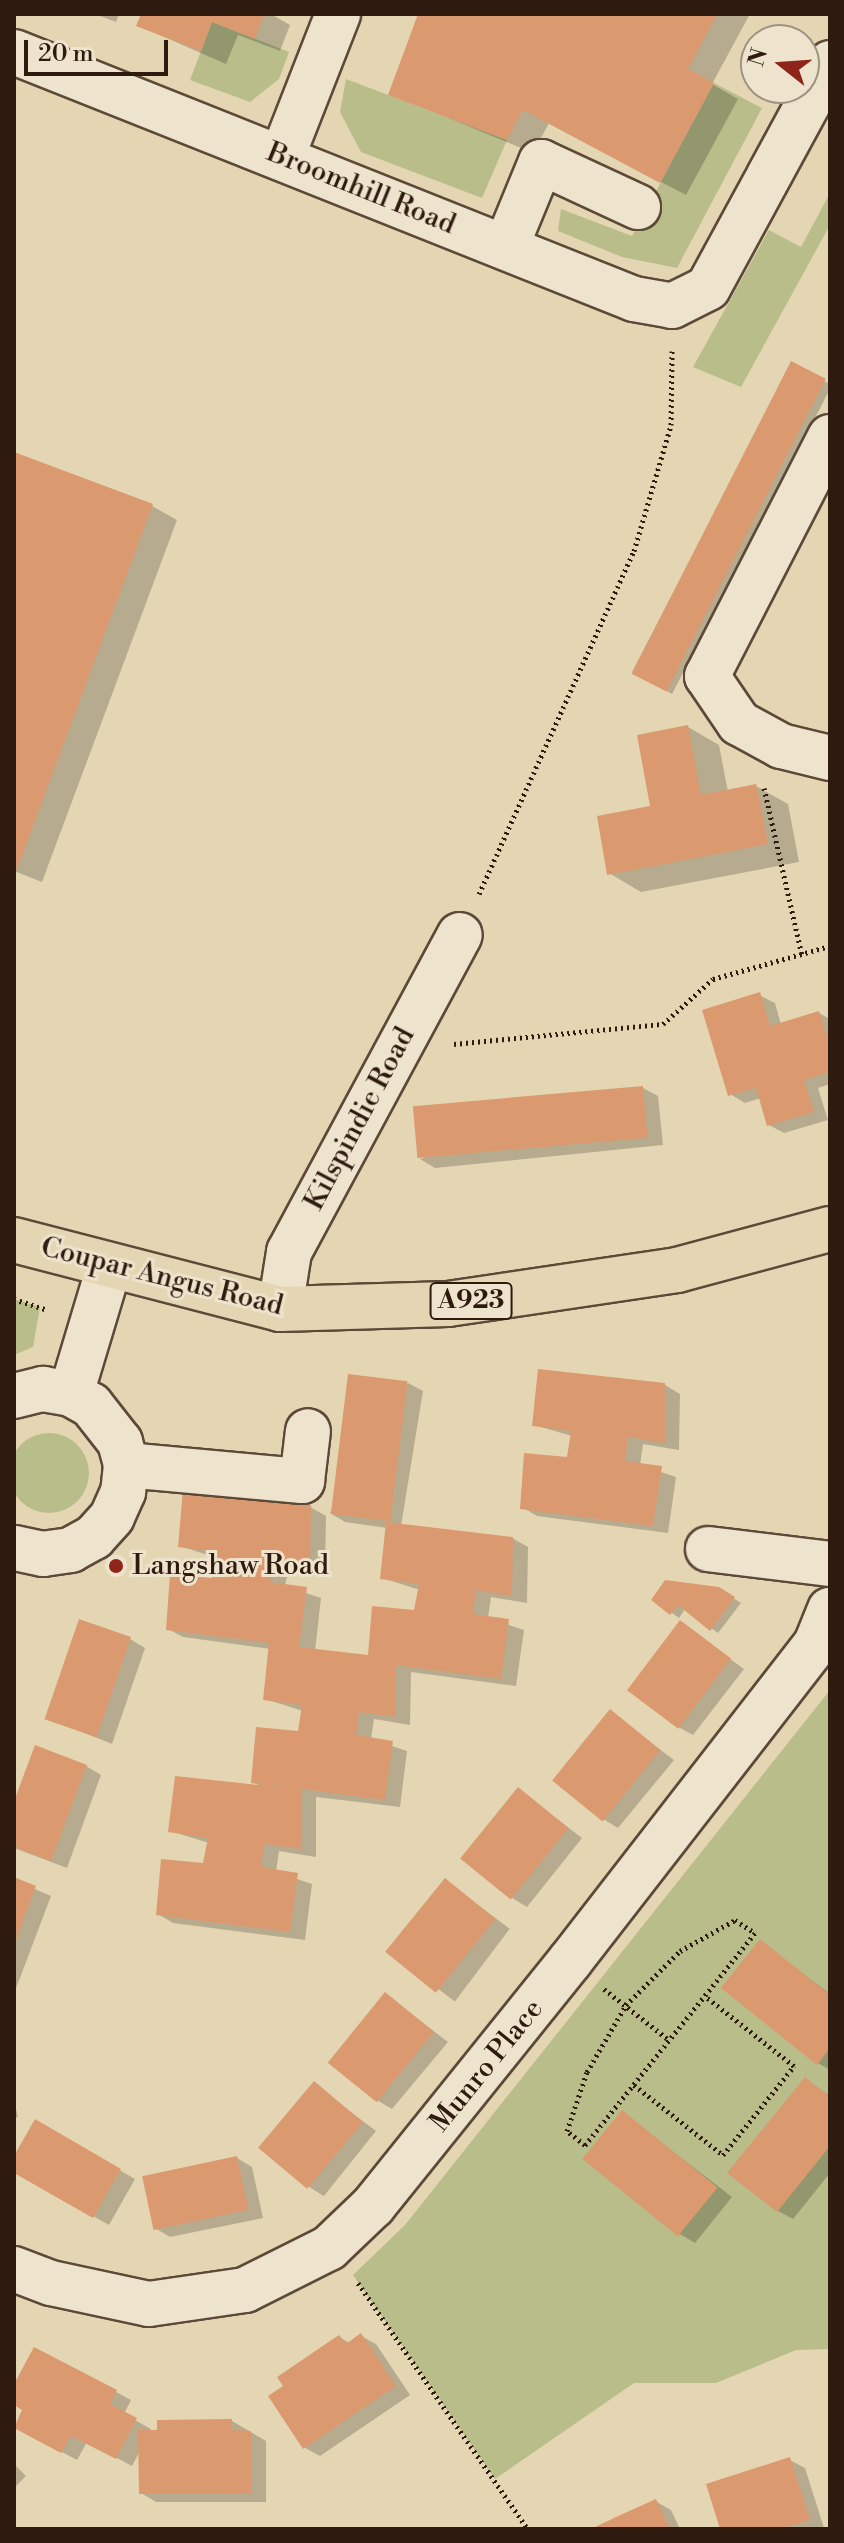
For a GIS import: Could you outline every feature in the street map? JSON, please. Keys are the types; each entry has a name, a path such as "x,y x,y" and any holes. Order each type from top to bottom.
{"main road":[{"name":"Coupar Angus Road","path":"14,1240 280,1309 448,1304 677,1270 830,1229"}],"street":[{"path":"282,157 338,14"},
{"name":"Broomhill Road","path":"14,52 634,299 690,297"},
{"path":"690,297 830,63"},
{"path":"506,247 541,162 638,207"},
{"path":"830,437 707,676 739,723 781,746 830,758"},
{"name":"Kilspindie Road","path":"280,1309 289,1252 460,935"},
{"path":"71,1394 109,1267"},
{"path":"14,1396 43,1389 71,1394 108,1421 126,1465 118,1504 94,1537 71,1550 43,1554 15,1552"},
{"path":"126,1465 302,1481 308,1431"},
{"path":"708,1549 830,1564"},
{"name":"Munro Place","path":"14,2269 51,2283 149,2304 245,2290 329,2248 373,2206 570,1961 816,1644 830,1610"}],"path":[{"path":"460,935 634,551 671,425 690,297"},
{"path":"781,746 762,780 802,955"},
{"path":"397,1049 663,1024 713,979 830,946"},
{"path":"735,1920 755,1933 705,1996 585,2145 567,2131 587,2072 626,2005 680,1951 735,1920"},
{"path":"570,1961 669,2040"},
{"path":"634,2085 723,2155 732,2144 794,2066 705,1996"},
{"path":"329,2248 528,2529"}],"green space":[{"path":"212,22 289,52 279,79 250,102 190,80"},
{"path":"346,79 507,140 482,198 361,152 340,112"},
{"path":"714,83 740,97 740,104 754,104 762,108 677,268 622,257 558,231 561,209 632,236"},
{"path":"830,193 830,225 741,387 693,367 769,230 801,247"},
{"path":"14,1299 40,1307 33,1347 14,1355"},
{"path":"49,1433 64,1436 77,1445 86,1458 89,1473 86,1488 77,1501 64,1510 49,1513 34,1510 21,1501 12,1488 9,1473 12,1458 21,1445 34,1436"},
{"path":"830,1690 830,2349 796,2350 716,2383 634,2383 495,2479 353,2275 405,2225"}],"building":[{"path":"141,14 264,14 255,39 212,22 201,51 136,26"},
{"path":"418,14 717,14 688,69 714,83 660,183 523,110 507,140 388,95"},
{"path":"791,361 826,379 666,691 632,674"},
{"path":"14,452 153,504 17,869 14,868"},
{"path":"688,725 701,795 756,784 768,844 607,875 597,816 650,806 637,735"},
{"path":"760,992 770,1026 819,1011 830,1046 830,1072 804,1080 814,1112 767,1126 756,1088 728,1096 702,1010"},
{"path":"643,1086 648,1138 417,1158 413,1106"},
{"path":"538,1369 665,1383 665,1443 628,1437 625,1461 662,1466 653,1526 520,1509 524,1453 567,1457 571,1431 532,1426"},
{"path":"348,1374 408,1381 390,1521 331,1514"},
{"path":"183,1490 311,1505 310,1564 274,1559 270,1582 307,1587 299,1647 368,1655 372,1606 414,1610 419,1584 380,1579 386,1522 513,1537 512,1596 476,1590 473,1614 509,1619 501,1679 396,1665 396,1717 359,1712 356,1735 393,1741 385,1800 302,1789 301,1849 264,1844 261,1867 298,1873 290,1932 156,1915 161,1859 203,1863 208,1838 168,1832 175,1776 297,1789 251,1783 256,1727 298,1731 302,1705 263,1700 269,1643 166,1630 170,1574 212,1578 216,1552 178,1547"},
{"path":"665,1580 719,1587 735,1597 710,1631 678,1605 670,1615 651,1600"},
{"path":"79,1619 131,1637 96,1737 44,1719"},
{"path":"680,1620 731,1659 678,1729 627,1690"},
{"path":"610,1709 661,1750 603,1821 552,1780"},
{"path":"35,1745 87,1765 51,1861 14,1847 14,1801"},
{"path":"518,1787 569,1828 511,1899 460,1858"},
{"path":"14,1877 36,1886 14,1945"},
{"path":"445,1878 496,1919 436,1993 385,1952"},
{"path":"760,1939 830,1995 830,2048 817,2065 721,1988"},
{"path":"385,1992 434,2032 377,2102 328,2063"},
{"path":"805,2077 830,2097 830,2146 777,2212 727,2173"},
{"path":"314,2081 363,2122 307,2189 258,2148"},
{"path":"622,2110 718,2187 678,2236 582,2159"},
{"path":"35,2119 121,2169 93,2218 14,2173 14,2156"},
{"path":"237,2156 248,2210 154,2230 142,2176"},
{"path":"361,2333 396,2386 303,2449 268,2396 283,2386 277,2377 339,2335 346,2344"},
{"path":"34,2347 117,2390 110,2404 137,2418 116,2459 71,2436 61,2453 14,2428 22,2410 14,2405 14,2384"},
{"path":"232,2419 232,2430 251,2431 251,2494 139,2494 138,2430 157,2430 157,2420"},
{"path":"790,2457 810,2520 781,2529 720,2529 706,2484"},
{"path":"656,2499 670,2529 591,2529 616,2517"}],"place":[{"name":"Langshaw Road","path":"116,1566"}]}
